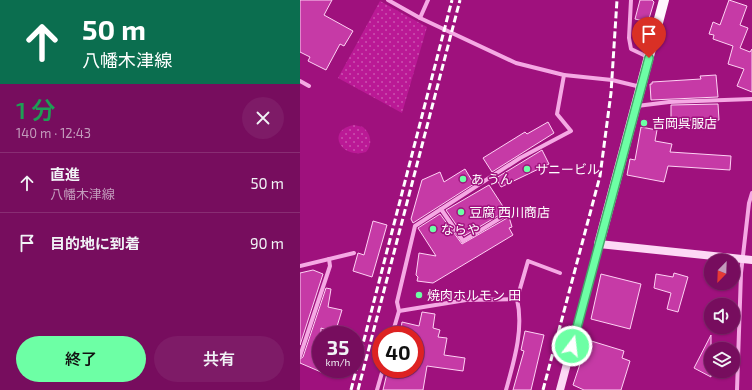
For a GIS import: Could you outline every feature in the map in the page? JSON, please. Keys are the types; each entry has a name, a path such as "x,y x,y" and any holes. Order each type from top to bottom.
{"main road":[{"path":"599,244 664,0"}],"street":[{"path":"388,0 420,18 516,63 564,75 612,80 641,87"},
{"path":"420,18 428,0"},
{"path":"631,0 629,38 631,49 649,58"},
{"path":"395,326 399,311 397,302 415,226 520,158 571,131 557,114 564,75"},
{"path":"300,81 309,86"},
{"path":"636,106 669,102 752,99"},
{"path":"737,390 742,259 749,203 752,193"},
{"path":"441,209 463,241 507,214"},
{"path":"560,390 599,244 752,260"},
{"path":"300,266 354,253"},
{"path":"300,356 330,266 329,259"},
{"path":"506,390 515,357 520,311 517,299 528,261 560,272"},
{"path":"399,311 466,300 517,299"},
{"path":"377,390 380,378"}],"shaded area":[{"path":"380,1 427,27 402,113 338,78"},
{"path":"354,125 363,127 368,133 370,146 366,152 350,152 340,143 338,138 340,132 345,128"}],"building":[{"path":"300,0 332,0 324,15 353,31 344,46 340,44 326,70 308,61 310,57 300,52"},
{"path":"640,0 652,0 654,2 648,22 635,19"},
{"path":"729,0 747,6 740,25 748,28 740,48 750,52 752,49 752,92 737,86 744,69 728,64 733,46 713,39 714,35 709,34 713,22 720,25"},
{"path":"716,75 718,97 651,100 650,84 652,84 652,82 701,79 700,76"},
{"path":"718,104 719,120 671,120 671,105"},
{"path":"548,122 554,133 492,172 483,158 525,132 527,134"},
{"path":"641,127 657,130 655,141 672,144 670,152 731,156 730,170 668,166 664,182 627,175 630,159 635,160"},
{"name":"サニービル","path":"542,150 549,164 501,187 496,178"},
{"path":"465,169 474,184 413,223 411,219 422,180 440,172 444,182"},
{"path":"489,185 506,211 464,236 446,210"},
{"path":"440,214 462,244 509,217 512,227 509,228 513,235 433,283 417,281 418,277 416,275 419,253 436,256 418,228"},
{"path":"373,221 387,225 372,277 353,271 358,253 364,255"},
{"path":"313,270 323,274 300,345 300,273"},
{"path":"674,273 688,277 678,312 667,309 671,293 654,288 656,274 673,277"},
{"path":"601,274 641,284 630,329 591,319"},
{"path":"326,288 331,289 328,307 342,310 337,326 313,326"},
{"path":"422,312 435,314 433,328 440,330 438,337 447,338 444,355 465,358 463,371 427,366 423,390 383,390 386,378 424,378 424,326 419,326"},
{"path":"402,322 419,326 401,326"},
{"path":"312,330 312,368 300,363 300,359 303,357"},
{"path":"525,331 544,335 531,390 513,390 524,351 521,350"},
{"path":"711,335 711,342 707,342"},
{"path":"588,340 624,351 622,358 630,361 621,390 584,390 573,385"},
{"path":"704,349 704,373 694,368"}],"railway":[{"path":"351,390 452,0"},
{"path":"358,390 460,0"},
{"path":"543,390 600,176 611,93 617,0"}],"place":[{"name":"吉岡呉服店","path":"644,123"},
{"name":"サニービル","path":"527,169"},
{"name":"あ うん","path":"463,179"},
{"name":"豆腐 西川商店","path":"461,212"},
{"name":"ならや","path":"433,229"},
{"name":"焼肉ホルモン 田","path":"419,295"}],"route":[{"path":"572,346 649,58"}]}
